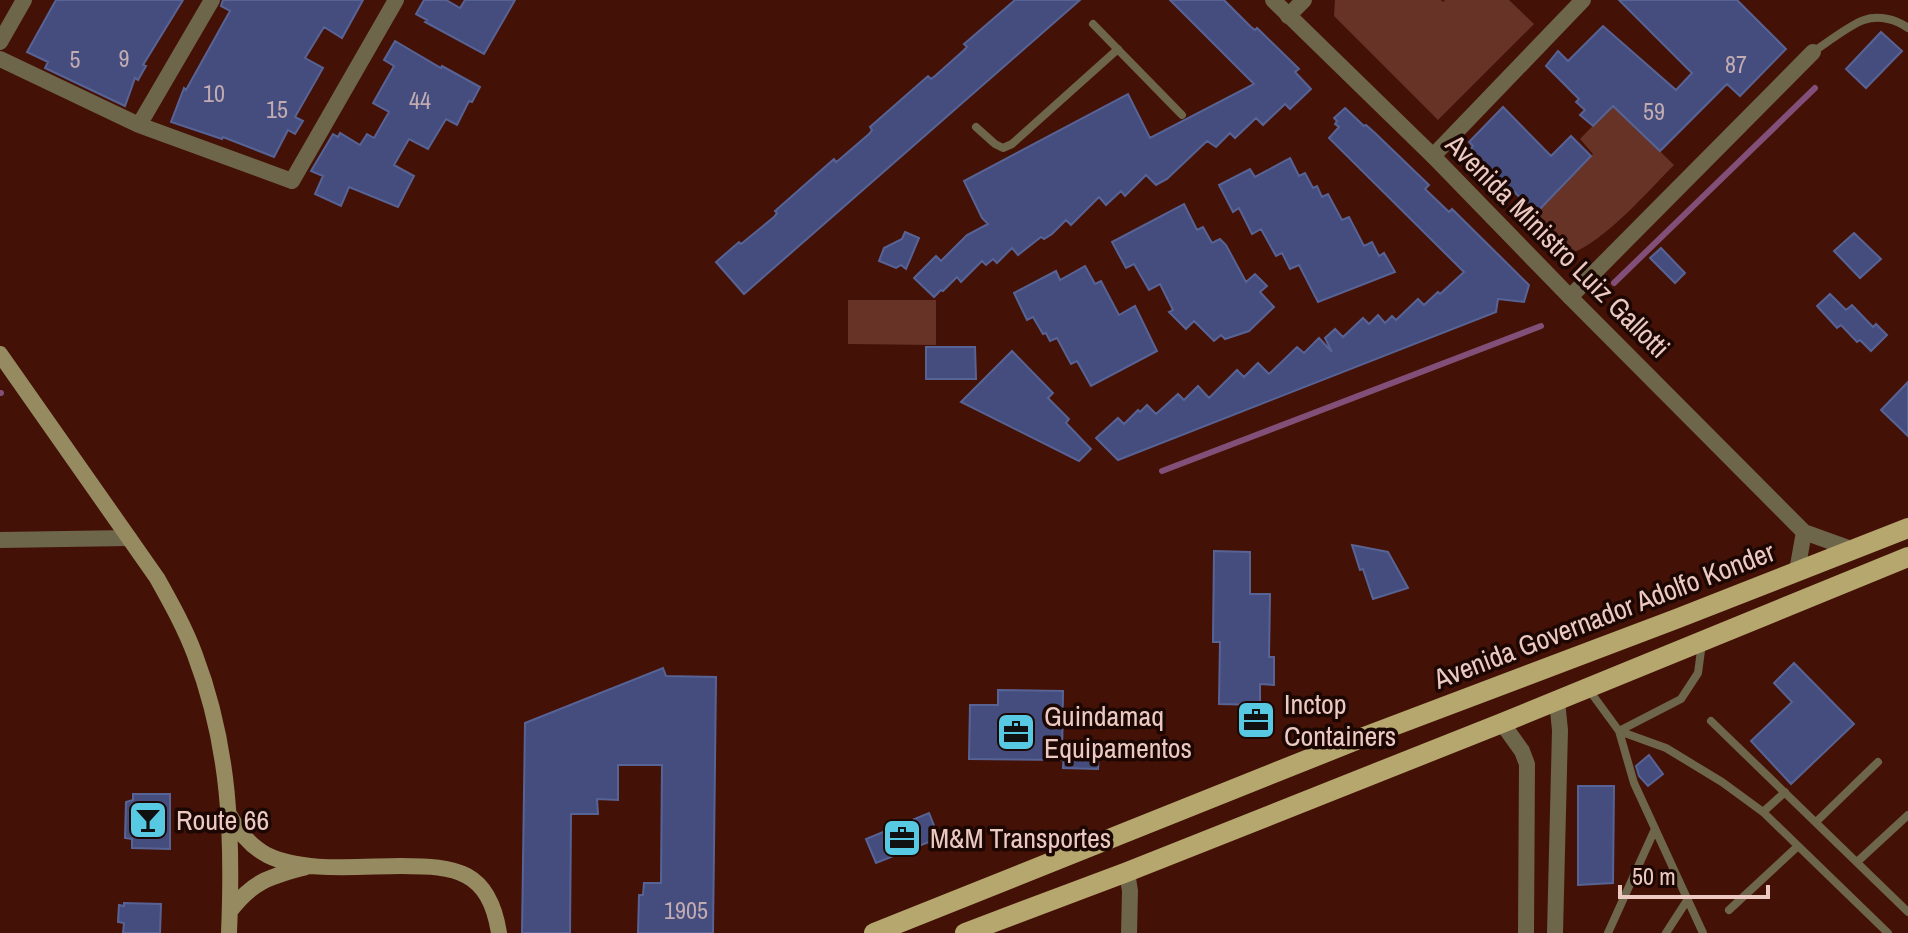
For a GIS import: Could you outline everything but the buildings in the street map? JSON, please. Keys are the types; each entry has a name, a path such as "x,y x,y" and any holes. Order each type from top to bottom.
{"main road":[{"path":"0,354 157,578 195,655 218,731 225,768 230,816 229,933"},
{"name":"Avenida Governador Adolfo Konder","path":"874,933 1334,749 1908,528"},
{"name":"Avenida Governador Adolfo Konder","path":"974,931 1557,701 1908,557"},
{"path":"230,816 256,848 280,860 309,866 435,866 457,871 468,876 486,893 499,933"},
{"path":"230,911 260,882 309,866"}],"street":[{"path":"0,42 24,0"},
{"path":"139,125 212,0"},
{"path":"0,59 139,125 292,181 396,0"},
{"name":"Avenida Ministro Luiz Gallotti","path":"1273,0 1433,156 1804,532 1854,550"},
{"path":"1288,16 1304,0"},
{"path":"1433,156 1583,0"},
{"path":"1570,297 1813,52"},
{"path":"1797,571 1804,532"},
{"path":"0,540 129,538"},
{"path":"1555,933 1560,730 1557,701"},
{"path":"1502,723 1522,751 1527,764 1526,933"},
{"path":"1127,872 1129,933"}],"lane":[{"path":"1813,52 1863,20 1884,18 1908,28"},
{"path":"1093,24 1182,115"},
{"path":"976,127 1003,148 1012,144 1118,49"},
{"path":"1619,731 1681,699 1698,673 1702,641"},
{"path":"1588,688 1619,731 1634,783 1703,933"},
{"path":"1711,721 1908,912"},
{"path":"1619,731 1666,748 1722,782 1763,812 1884,932"},
{"path":"1816,822 1878,762"},
{"path":"1763,812 1785,792"},
{"path":"1857,862 1908,815"},
{"path":"1608,933 1655,829"},
{"path":"1729,910 1798,846"},
{"path":"1666,933 1688,899"}],"shaded area":[{"path":"1335,0 1509,0 1534,24 1438,120 1334,16"},
{"path":"1613,105 1674,165 1609,230 1566,255 1530,219 1593,154 1580,139"},
{"path":"848,300 936,300 936,345 848,344"}],"waterway":[{"path":"1614,283 1815,88"},
{"path":"1162,471 1541,326"}],"place":[{"name":"Inctop Containers","path":"1256,720"},
{"name":"Guindamaq Equipamentos","path":"1016,732"},
{"name":"Route 66","path":"148,820"},
{"name":"M&M Transportes","path":"902,838"}]}
